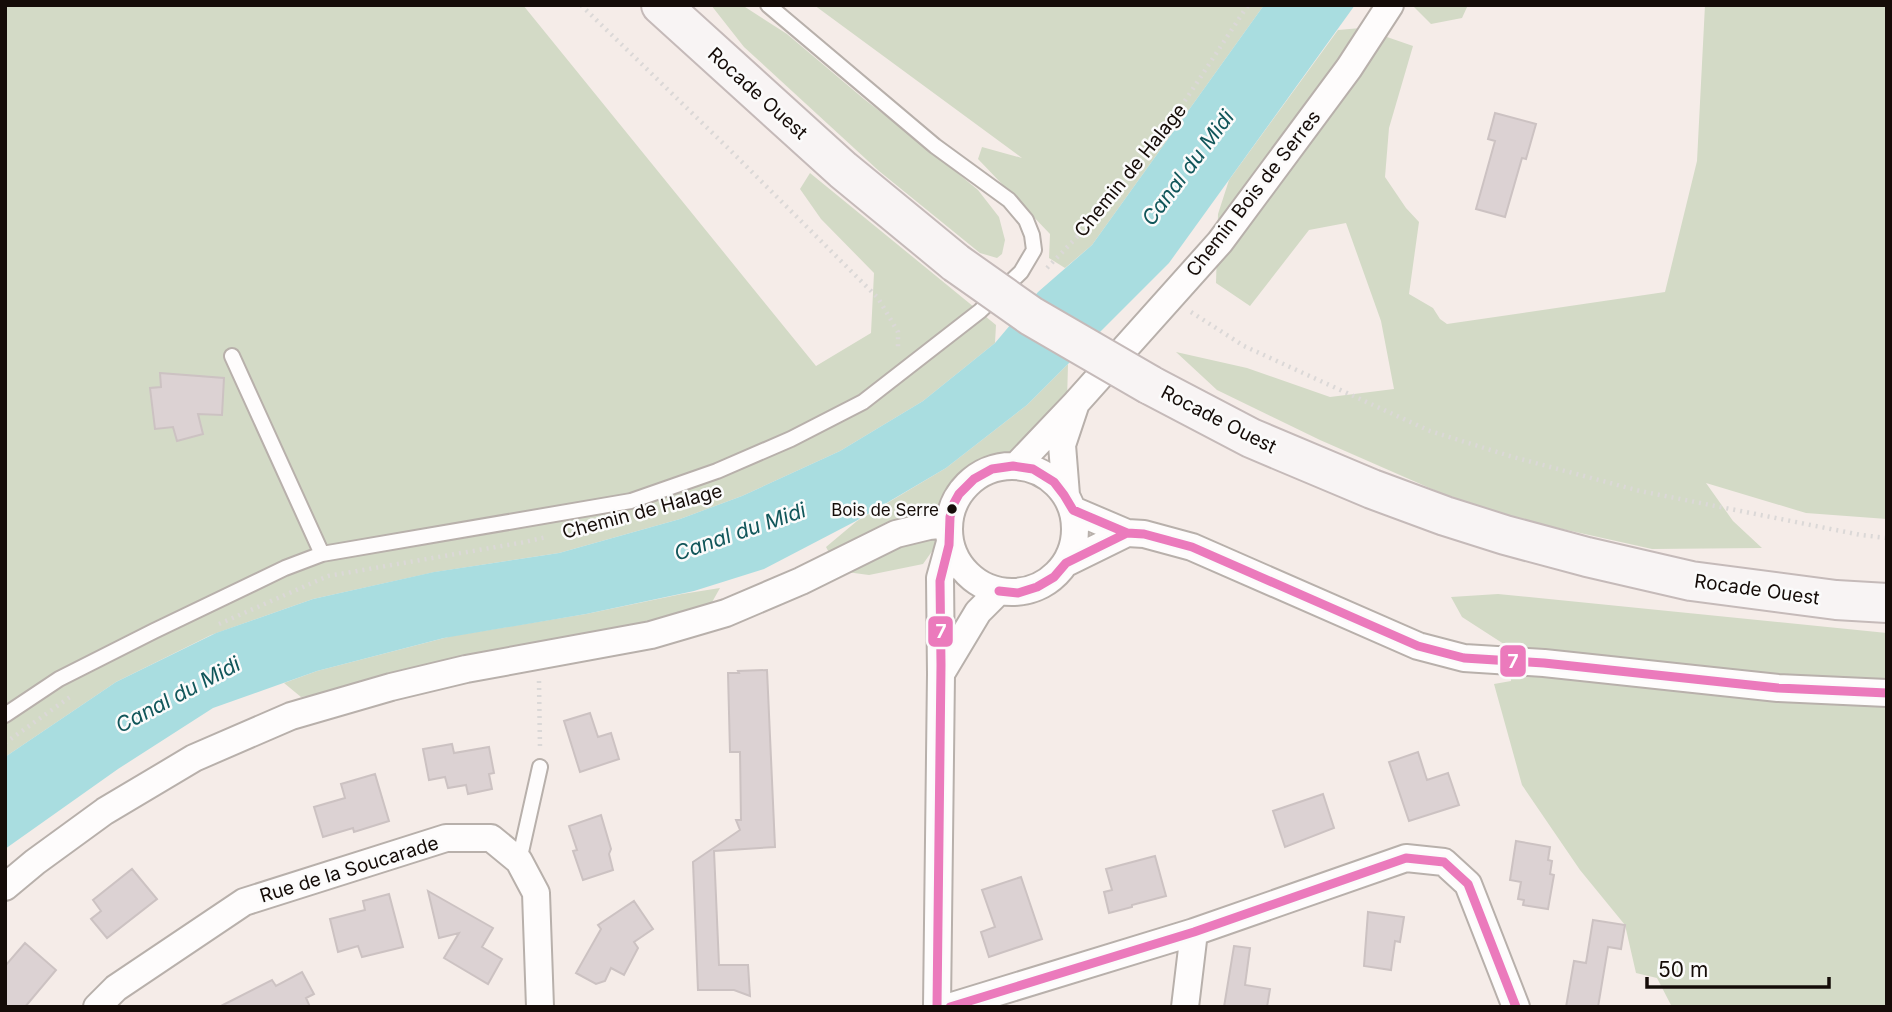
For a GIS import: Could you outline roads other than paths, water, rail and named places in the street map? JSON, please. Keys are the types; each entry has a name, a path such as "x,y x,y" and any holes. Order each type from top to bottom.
{"main road":[{"name":"Rocade Ouest","path":"661,5 843,170 956,263 1031,316 1251,438 1372,489 1445,516 1587,557 1691,581 1836,600 1887,603"}],"street":[{"name":"Chemin Bois de Serres","path":"1017,465 1220,242 1349,68 1390,5"},
{"name":"Chemin Bois de Serres","path":"1070,503 1062,445 1076,403"},
{"path":"937,1007 940,578 953,505 963,488 978,475 997,467 1017,465 1036,470 1053,480 1070,503 1076,526 1074,545 1066,563 1054,577 1037,587 1018,593 999,591 982,585 967,574 956,559 949,533"},
{"path":"1070,503 1127,533 1144,534 1192,547 1418,646 1464,659 1544,663 1778,688 1887,693"},
{"path":"5,887 104,811 194,758 291,716 466,668 651,635 726,613 801,581 896,534 929,526 949,533"},
{"path":"1066,563 1127,533"},
{"path":"941,674 978,612 999,591"},
{"name":"Rue de la Soucarade","path":"97,1007 116,988 244,902 446,838 491,838 519,861 536,892 540,1007"},
{"path":"949,1007 1195,932 1406,858 1444,862 1468,884 1516,1007"},
{"path":"1185,1007 1195,932"}],"lane":[{"path":"5,715 59,679 285,568 322,554 631,501 717,471 791,439 863,402 980,312 1021,272 1034,250 1026,220 1009,200 935,146 768,5"},
{"path":"232,356 322,554"},
{"path":"519,861 540,767"}],"water":[{"name":"Canal du Midi","path":"1264,5 1355,5 1169,263 1027,405 946,468 856,521 764,569 694,591 586,614 444,638 317,671 213,708 118,769 5,849 5,757 116,682 216,633 313,599 434,572 559,553 680,519 742,496 840,451 923,401 995,343 1038,292 1092,245"}],"place":[{"name":"Bois de Serre","path":"952,509"}]}
